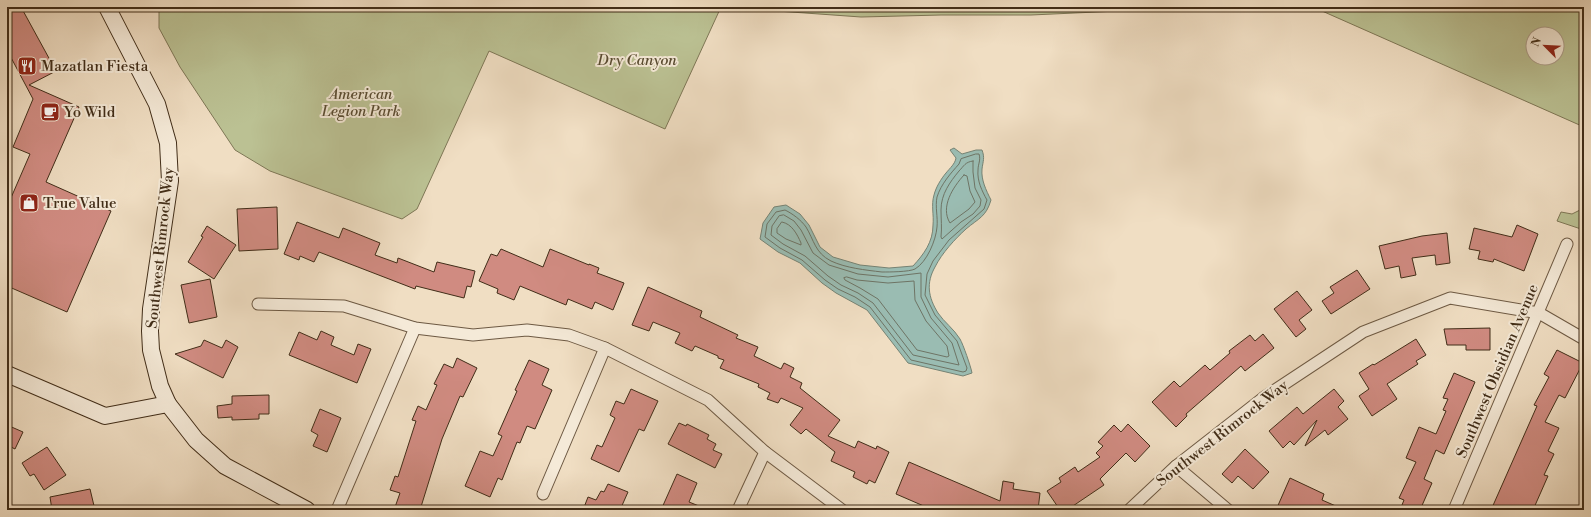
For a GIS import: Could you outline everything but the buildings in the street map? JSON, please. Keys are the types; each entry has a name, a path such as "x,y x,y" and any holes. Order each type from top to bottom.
{"street":[{"name":"Southwest Rimrock Way","path":"107,7 157,104 168,143 170,181 151,309 150,331 151,350 160,386 168,404 196,440 225,466 307,510"},
{"name":"Southwest Obsidian Avenue","path":"1454,510 1539,313 1567,244"},
{"name":"Southwest Rimrock Way","path":"1129,510 1176,466 1263,398 1363,332 1450,298 1539,313 1584,339"},
{"path":"258,304 344,306 415,328 473,335 527,330 568,335 605,348 708,400 765,452 842,510"},
{"path":"336,510 415,328"},
{"path":"543,494 605,348"},
{"path":"7,374 105,416 168,404"},
{"path":"738,510 765,452"},
{"path":"1176,466 1228,510"}],"green space":[{"name":"American Legion Park","path":"159,7 721,7 665,129 489,51 417,209 402,219 270,171 235,150 180,67 159,28"},
{"path":"721,7 1205,7 1031,15 861,17"},
{"path":"1313,7 1584,7 1584,127"},
{"path":"1584,208 1584,230 1557,221 1561,212 1572,214"}],"water":[{"path":"954,148 962,154 982,150 984,157 982,177 991,200 984,214 949,246 932,273 929,284 930,296 935,307 940,316 958,335 965,350 972,373 963,376 908,363 867,310 836,293 822,283 800,263 778,252 760,239 763,223 774,207 786,205 800,214 809,225 820,247 833,257 860,265 889,268 913,266 921,257 930,242 933,231 934,195 941,180 952,166 956,158 950,150"}],"place":[{"name":"Mazatlan Fiesta","path":"27,66"},
{"name":"Yo Wild","path":"50,112"},
{"name":"True Value","path":"29,203"}],"park label":[{"name":"Dry Canyon","path":"637,60"}]}
